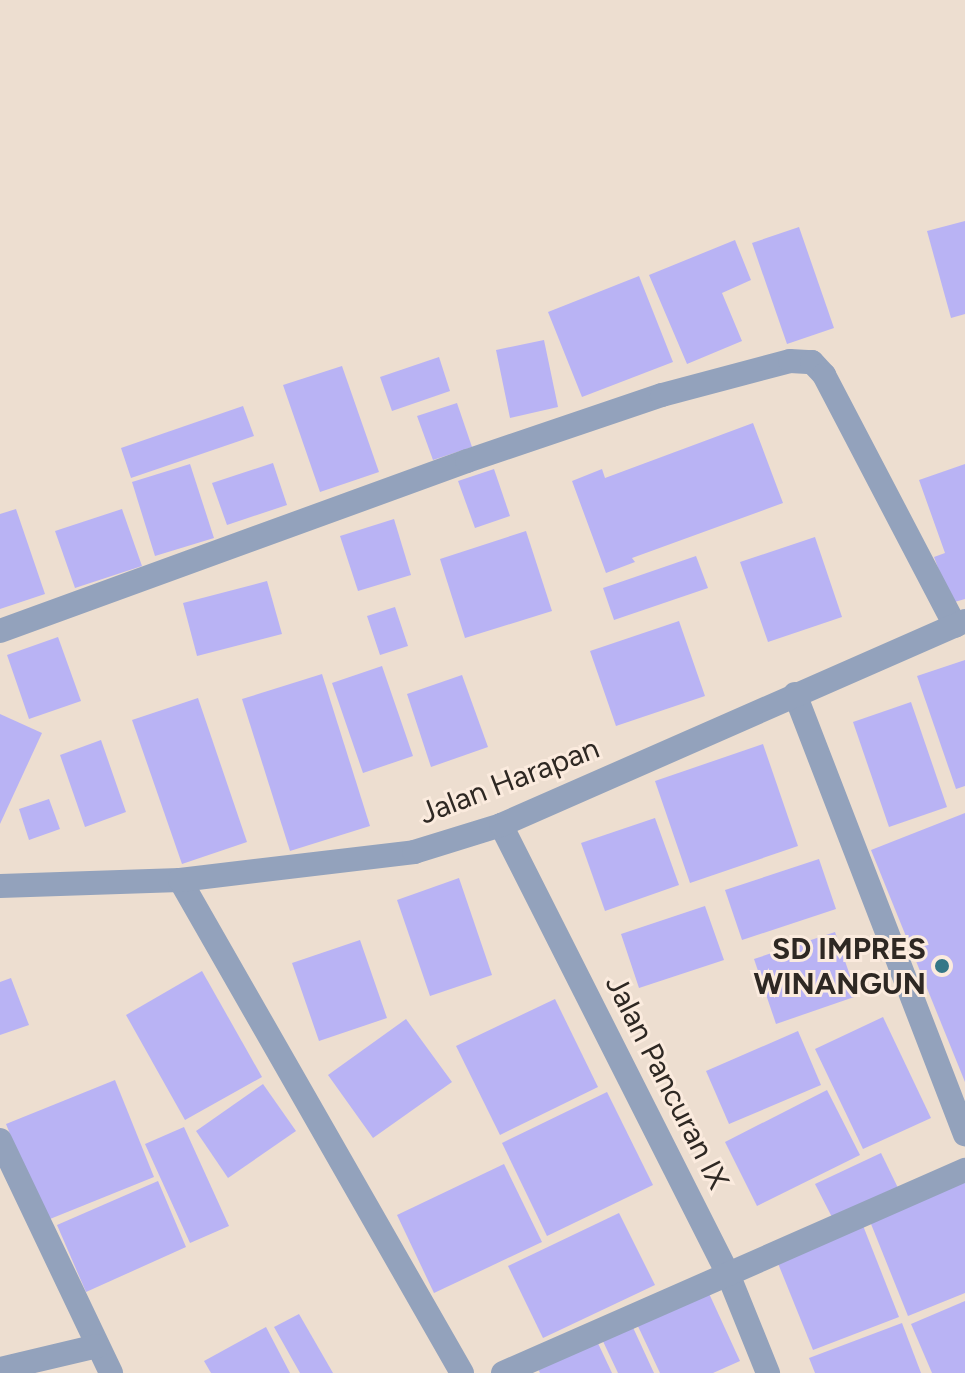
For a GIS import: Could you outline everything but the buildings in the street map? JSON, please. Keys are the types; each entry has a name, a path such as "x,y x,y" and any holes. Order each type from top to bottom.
{"street":[{"path":"0,631 467,461 662,395 790,361 812,362 824,375 960,624"},
{"name":"Jalan Harapan","path":"0,886 180,880 385,858 501,825 960,624"},
{"path":"795,694 965,1134"},
{"name":"Jalan Pancuran IX","path":"501,825 728,1274 768,1373"},
{"path":"180,880 462,1373"},
{"path":"0,1140 111,1373"},
{"path":"503,1373 965,1170"},
{"path":"0,1369 97,1346"}],"place":[{"name":"SD IMPRES WINANGUN","path":"942,966"}]}
